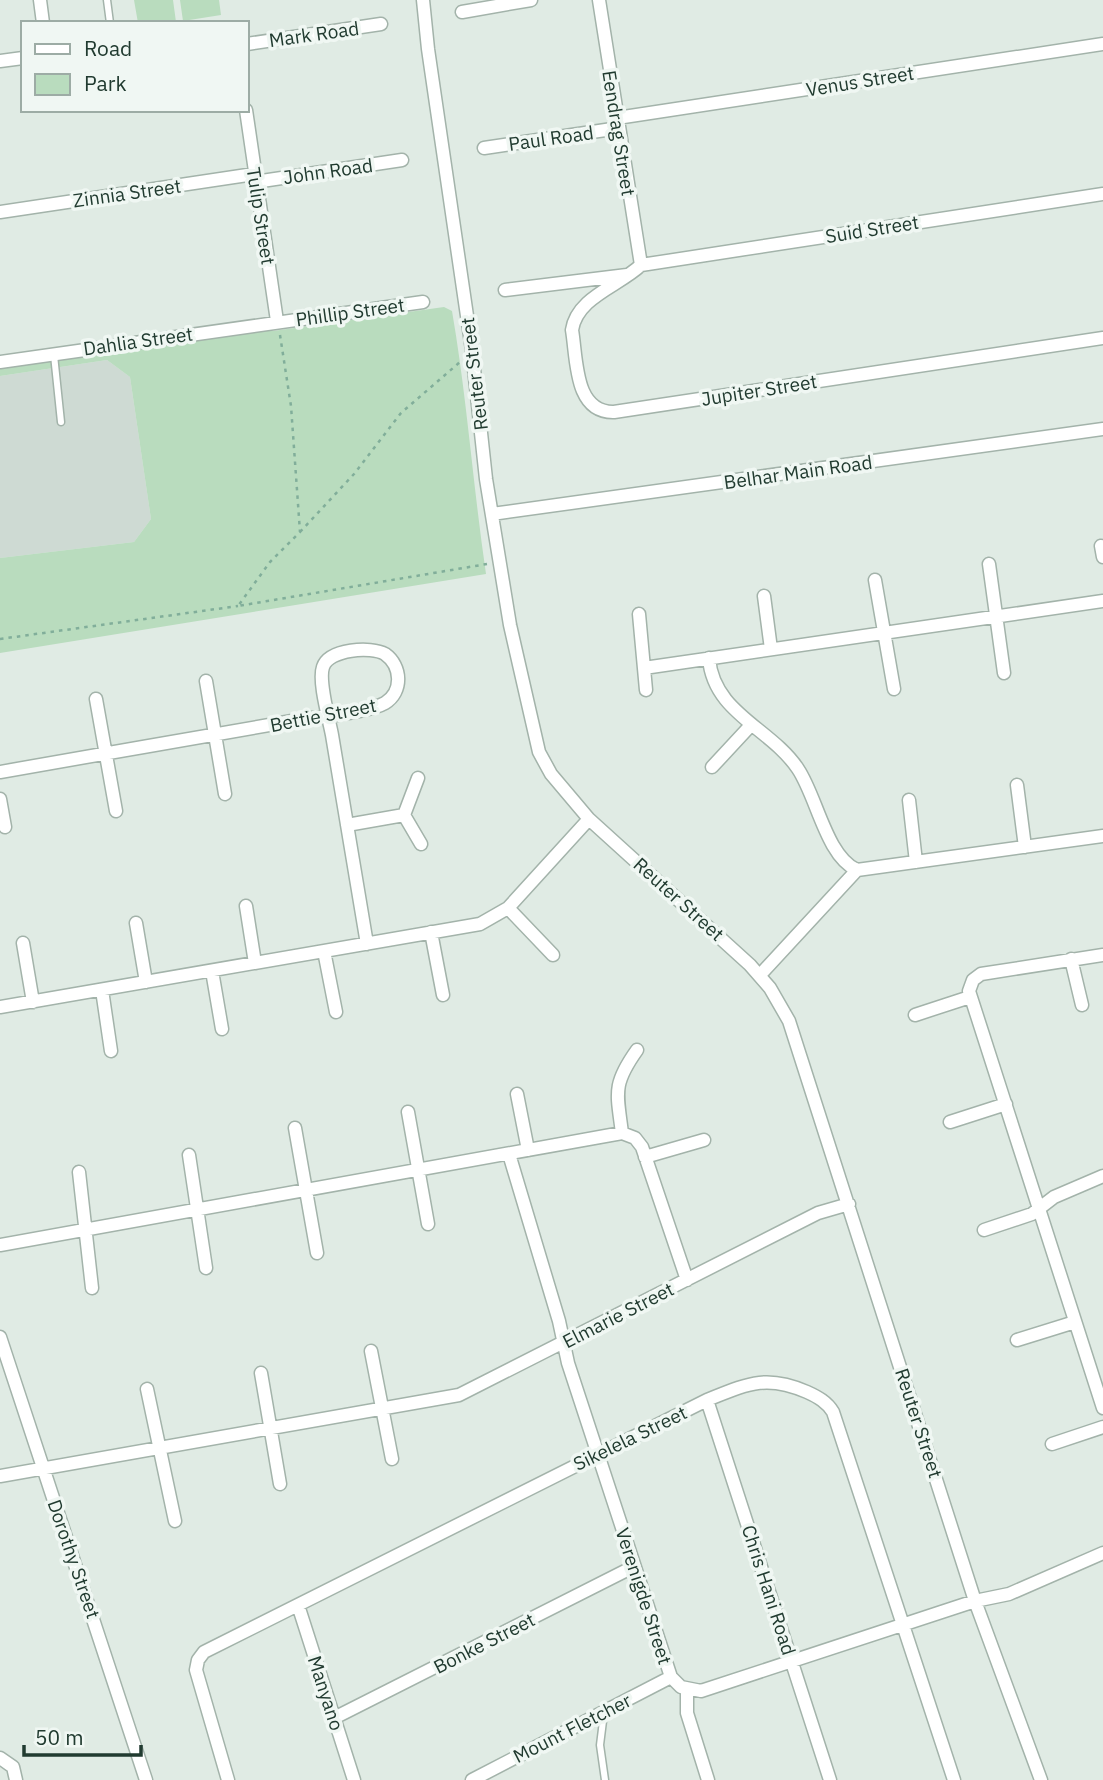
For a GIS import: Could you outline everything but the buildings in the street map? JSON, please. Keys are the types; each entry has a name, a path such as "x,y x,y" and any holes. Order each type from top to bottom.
{"street":[{"path":"40,0 43,21"},
{"name":"Reuter Street","path":"423,0 492,514 539,752 551,774 589,819 760,975 780,1004 793,1031 975,1601 1041,1780"},
{"path":"462,12 531,0"},
{"name":"Eendrag Street","path":"599,0 641,265"},
{"name":"Mark Road","path":"248,44 381,24"},
{"name":"Venus Street","path":"618,123 1103,44"},
{"path":"0,61 21,58"},
{"name":"Tulip Street","path":"246,112 277,321"},
{"name":"Paul Road","path":"484,148 618,123"},
{"name":"John Road","path":"254,178 402,160"},
{"name":"Zinnia Street","path":"0,212 254,178"},
{"name":"Suid Street","path":"641,265 1103,194"},
{"name":"Jupiter Street","path":"641,265 631,275 587,302 573,320 572,330 582,392 590,404 608,412 1103,338"},
{"path":"505,290 631,275"},
{"name":"Phillip Street","path":"277,321 298,321 423,302"},
{"name":"Dahlia Street","path":"0,362 277,321"},
{"name":"Belhar Main Road","path":"492,514 1103,429"},
{"path":"989,564 1004,673"},
{"path":"875,580 894,689"},
{"path":"764,596 771,649"},
{"path":"644,667 1103,601"},
{"path":"639,614 646,690"},
{"name":"Bettie Street","path":"0,772 215,734 328,715 374,707 389,700 399,685 393,663 384,654 370,649 327,659 322,671 328,715"},
{"path":"709,658 714,684 729,704 793,761 838,855 857,870"},
{"path":"206,681 225,794"},
{"path":"96,699 116,811"},
{"path":"328,715 367,944"},
{"path":"712,767 751,725"},
{"path":"404,815 418,778"},
{"path":"1017,785 1025,847"},
{"path":"0,799 5,827"},
{"path":"909,800 916,862"},
{"path":"347,825 404,815"},
{"path":"404,815 421,844"},
{"path":"0,1007 480,924 508,908 589,819"},
{"path":"760,975 857,870 1103,836"},
{"path":"246,906 255,963"},
{"path":"508,908 553,954"},
{"path":"136,923 146,982"},
{"path":"431,932 443,995"},
{"path":"23,943 33,1002"},
{"path":"324,951 336,1013"},
{"path":"1103,955 981,974 970,985 970,997 1103,1408"},
{"path":"1071,959 1082,1005"},
{"path":"212,971 222,1029"},
{"path":"102,990 111,1051"},
{"path":"915,1016 970,997"},
{"path":"622,1133 617,1089 623,1071 637,1050"},
{"path":"517,1094 528,1150"},
{"path":"950,1122 1006,1104"},
{"path":"408,1112 428,1224"},
{"path":"295,1128 317,1253"},
{"path":"0,1245 622,1133 639,1142 687,1280"},
{"path":"645,1157 704,1140"},
{"name":"Verenigde Street","path":"509,1154 563,1342 633,1567 671,1677 687,1690"},
{"path":"189,1156 206,1268"},
{"path":"79,1172 92,1288"},
{"path":"984,1230 1032,1214 1054,1197 1103,1176"},
{"name":"Elmarie Street","path":"0,1476 467,1392 818,1213 849,1204"},
{"path":"1017,1340 1075,1322"},
{"name":"Dorothy Street","path":"0,1337 146,1780"},
{"path":"371,1351 392,1459"},
{"path":"261,1373 280,1484"},
{"name":"Sikelela Street","path":"228,1780 197,1675 198,1660 204,1652 707,1400 748,1384 769,1381 797,1388 830,1407 954,1780"},
{"path":"146,1389 174,1521"},
{"name":"Chris Hani Road","path":"707,1400 830,1780"},
{"path":"1052,1444 1103,1427"},
{"path":"708,1780 687,1713 687,1690 701,1690 975,1601 1009,1594 1103,1553"},
{"name":"Bonke Street","path":"334,1718 633,1567"},
{"name":"Manyano","path":"298,1605 354,1780"},
{"name":"Mount Fletcher","path":"472,1780 671,1677"},
{"path":"0,1758 13,1767 16,1780"}],"lane":[{"path":"107,0 110,21"},
{"path":"53,354 61,422"},
{"path":"605,1711 600,1745 605,1780"}],"path":[{"path":"277,321 291,406 300,532"},
{"path":"238,606 270,562 354,474 401,414 472,350"},
{"path":"0,639 238,606 500,561"}],"shaded area":[{"path":"107,360 130,377 151,519 134,542 0,558 0,376"}],"green space":[{"path":"134,0 173,0 176,21 138,21"},
{"path":"180,0 219,0 221,15 183,21"},
{"path":"444,307 452,311 486,574 0,653 0,558 134,542 151,519 130,377 107,360 0,376 0,367 258,328 273,331"}]}
